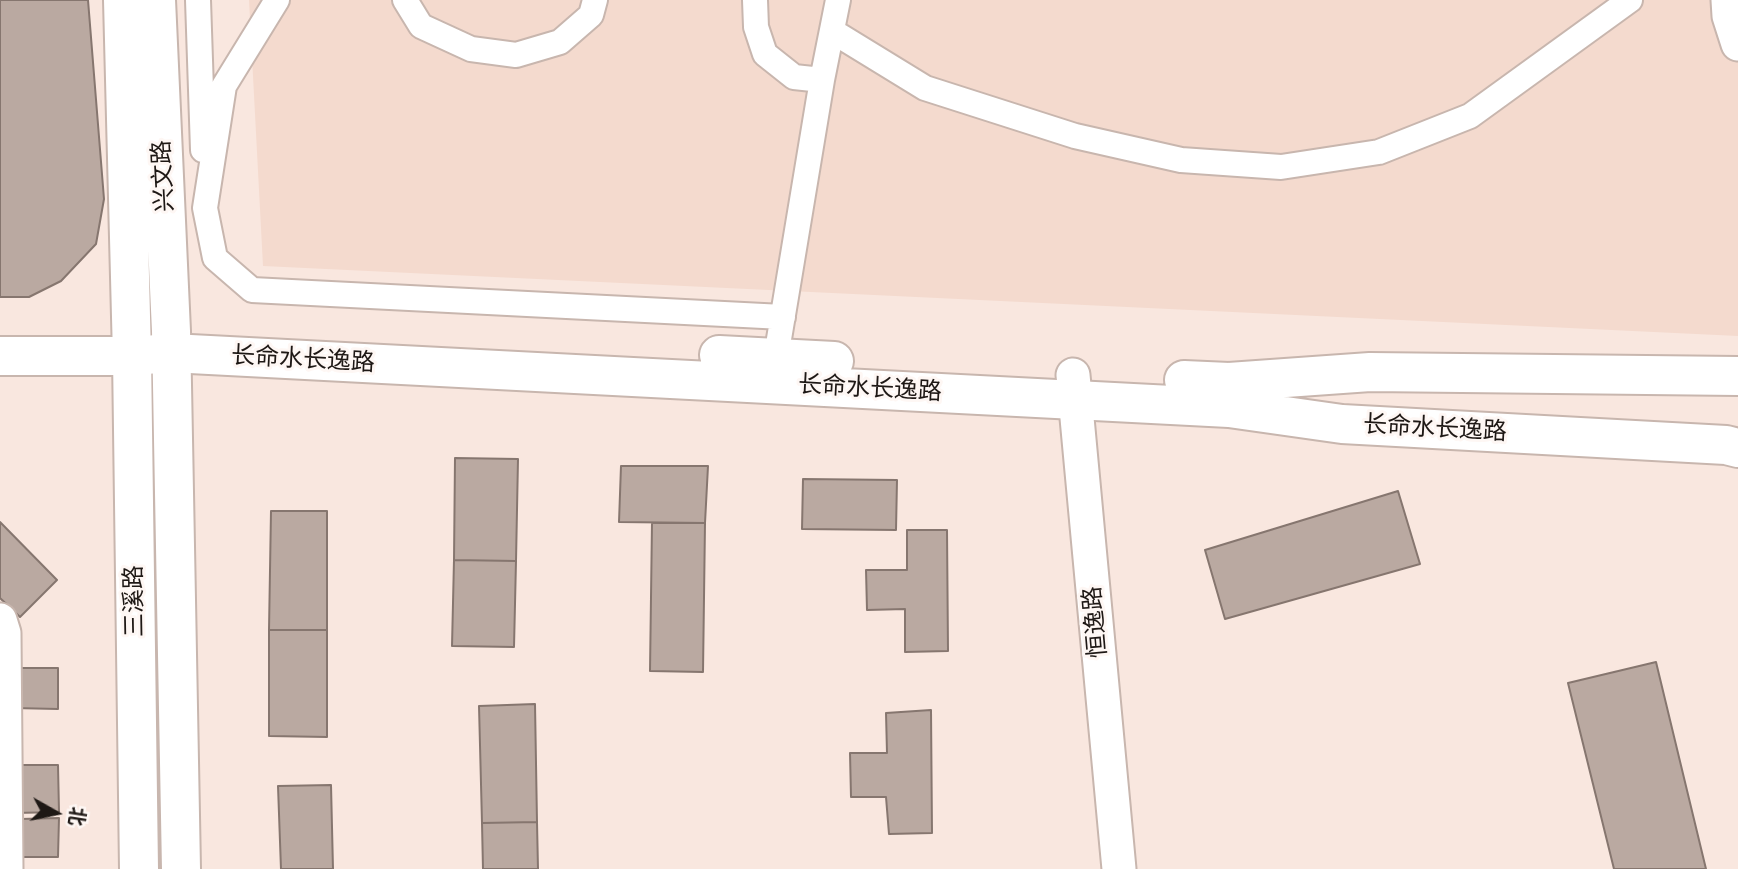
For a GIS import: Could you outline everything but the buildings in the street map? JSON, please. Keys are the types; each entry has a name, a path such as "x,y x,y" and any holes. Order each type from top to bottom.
{"street":[{"name":"兴文路","path":"123,0 132,344"},
{"name":"兴文路","path":"156,0 171,342"},
{"path":"198,0 205,208 215,258 252,290 783,317"},
{"path":"205,208 224,86 277,0"},
{"path":"405,0 421,26 471,49 516,55 560,42 592,15 595,0"},
{"path":"755,0 756,27 765,54 794,78 822,80"},
{"path":"776,357 838,0"},
{"path":"832,31 925,88 1075,136 1181,160 1281,167 1379,152 1470,116 1630,0"},
{"path":"1728,0 1729,16 1738,44"},
{"name":"长命水长逸路","path":"0,332 132,344"},
{"name":"长命水长逸路","path":"171,342 1074,387 1229,382 1370,372 1738,376"},
{"name":"长命水长逸路","path":"0,356 171,342 776,357 1074,387 1342,424 1726,445 1738,448"},
{"name":"三溪路","path":"171,342 181,869"},
{"name":"三溪路","path":"132,344 139,869"},
{"name":"恒逸路","path":"1074,387 1119,869"},
{"path":"0,620 4,633 2,701 6,869"}],"shaded area":[{"path":"249,0 1738,0 1738,336 263,266"}]}
